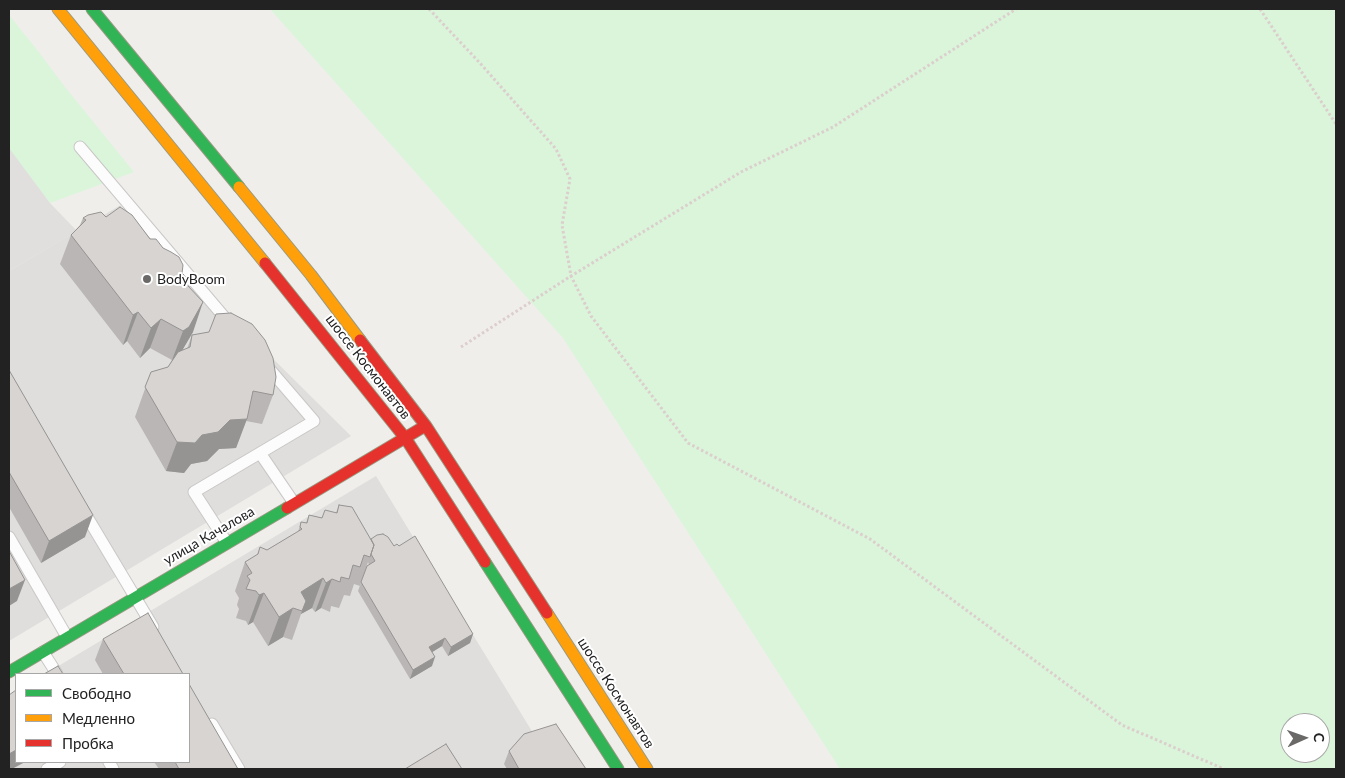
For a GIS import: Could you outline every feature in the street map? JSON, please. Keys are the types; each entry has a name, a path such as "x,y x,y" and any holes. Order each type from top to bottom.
{"main road":[{"name":"шоссе Космонавтов","path":"58,9 288,290 406,438 618,769"},
{"name":"шоссе Космонавтов","path":"92,9 311,275 426,426 647,769"},
{"name":"улица Качалова","path":"9,672 426,426"}],"lane":[{"path":"80,147 236,330"},
{"path":"227,543 194,492 314,421 262,360"},
{"path":"260,453 294,504"},
{"path":"79,504 158,636"},
{"path":"9,538 67,637"},
{"path":"43,652 55,673"},
{"path":"204,711 239,769"},
{"path":"47,769 58,763"}],"path":[{"path":"429,9 556,149 570,179 562,225 571,276 591,316 688,443 870,539 1122,725 1224,769"},
{"path":"461,347 571,276 741,172 833,127 1016,9"},
{"path":"1260,9 1336,124"}],"shaded area":[{"path":"9,148 50,203 77,231 9,271"},
{"path":"119,206 351,436 9,641 9,271"},
{"path":"376,476 555,769 9,769 9,696 15,763 190,763 190,673 47,673"}],"green space":[{"path":"270,9 1336,9 1336,769 840,769 563,338"},
{"path":"9,15 134,172 50,203 9,150"}],"building":[{"path":"120,207 132,215 150,239 156,239 163,248 179,257 183,265 182,273 191,282 188,286 203,302 189,327 183,331 161,319 151,328 138,312 133,315 71,235 86,220 83,218 88,215 101,212 106,217"},
{"path":"231,313 252,324 265,340 273,358 276,377 273,395 253,391 247,419 230,420 218,432 202,435 195,443 177,442 145,387 151,372 168,367 178,352 190,347 192,335 209,332 216,314"},
{"path":"9,370 93,515 49,541 9,472"},
{"path":"339,505 352,507 374,545 370,557 364,555 360,567 353,565 349,579 341,577 340,582 332,579 326,583 323,578 301,592 306,601 302,611 293,608 279,617 264,593 259,595 256,591 246,589 250,580 247,576 252,573 245,562 258,554 260,547 267,550 302,529 300,527 301,522 307,523 309,515 322,518 325,510 337,513"},
{"path":"383,534 388,537 394,546 397,544 399,546 415,536 473,634 451,647 445,638 429,647 435,657 413,670 361,582 367,566 375,561 371,554 374,545 371,539"},
{"path":"9,551 25,580 9,589"},
{"path":"148,613 182,673 123,673 103,639"},
{"path":"58,666 62,673 46,673"},
{"path":"190,686 238,769 179,769 176,763 190,763"},
{"path":"15,691 15,751 9,754 9,695"},
{"path":"556,724 586,769 519,769 509,751 524,734"},
{"path":"446,744 462,769 405,769"}],"traffic: fast":[{"path":"92,9 239,187"},
{"path":"9,672 287,508"},
{"path":"485,562 618,769"}],"traffic: slow":[{"path":"58,9 265,263"},
{"path":"239,187 311,275 360,340"},
{"path":"547,613 647,769"}],"traffic: jam":[{"path":"265,263 406,439 485,562"},
{"path":"360,340 426,426 547,613"},
{"path":"287,508 425,426"}],"place":[{"name":"BodyBoom","path":"147,279"}]}
